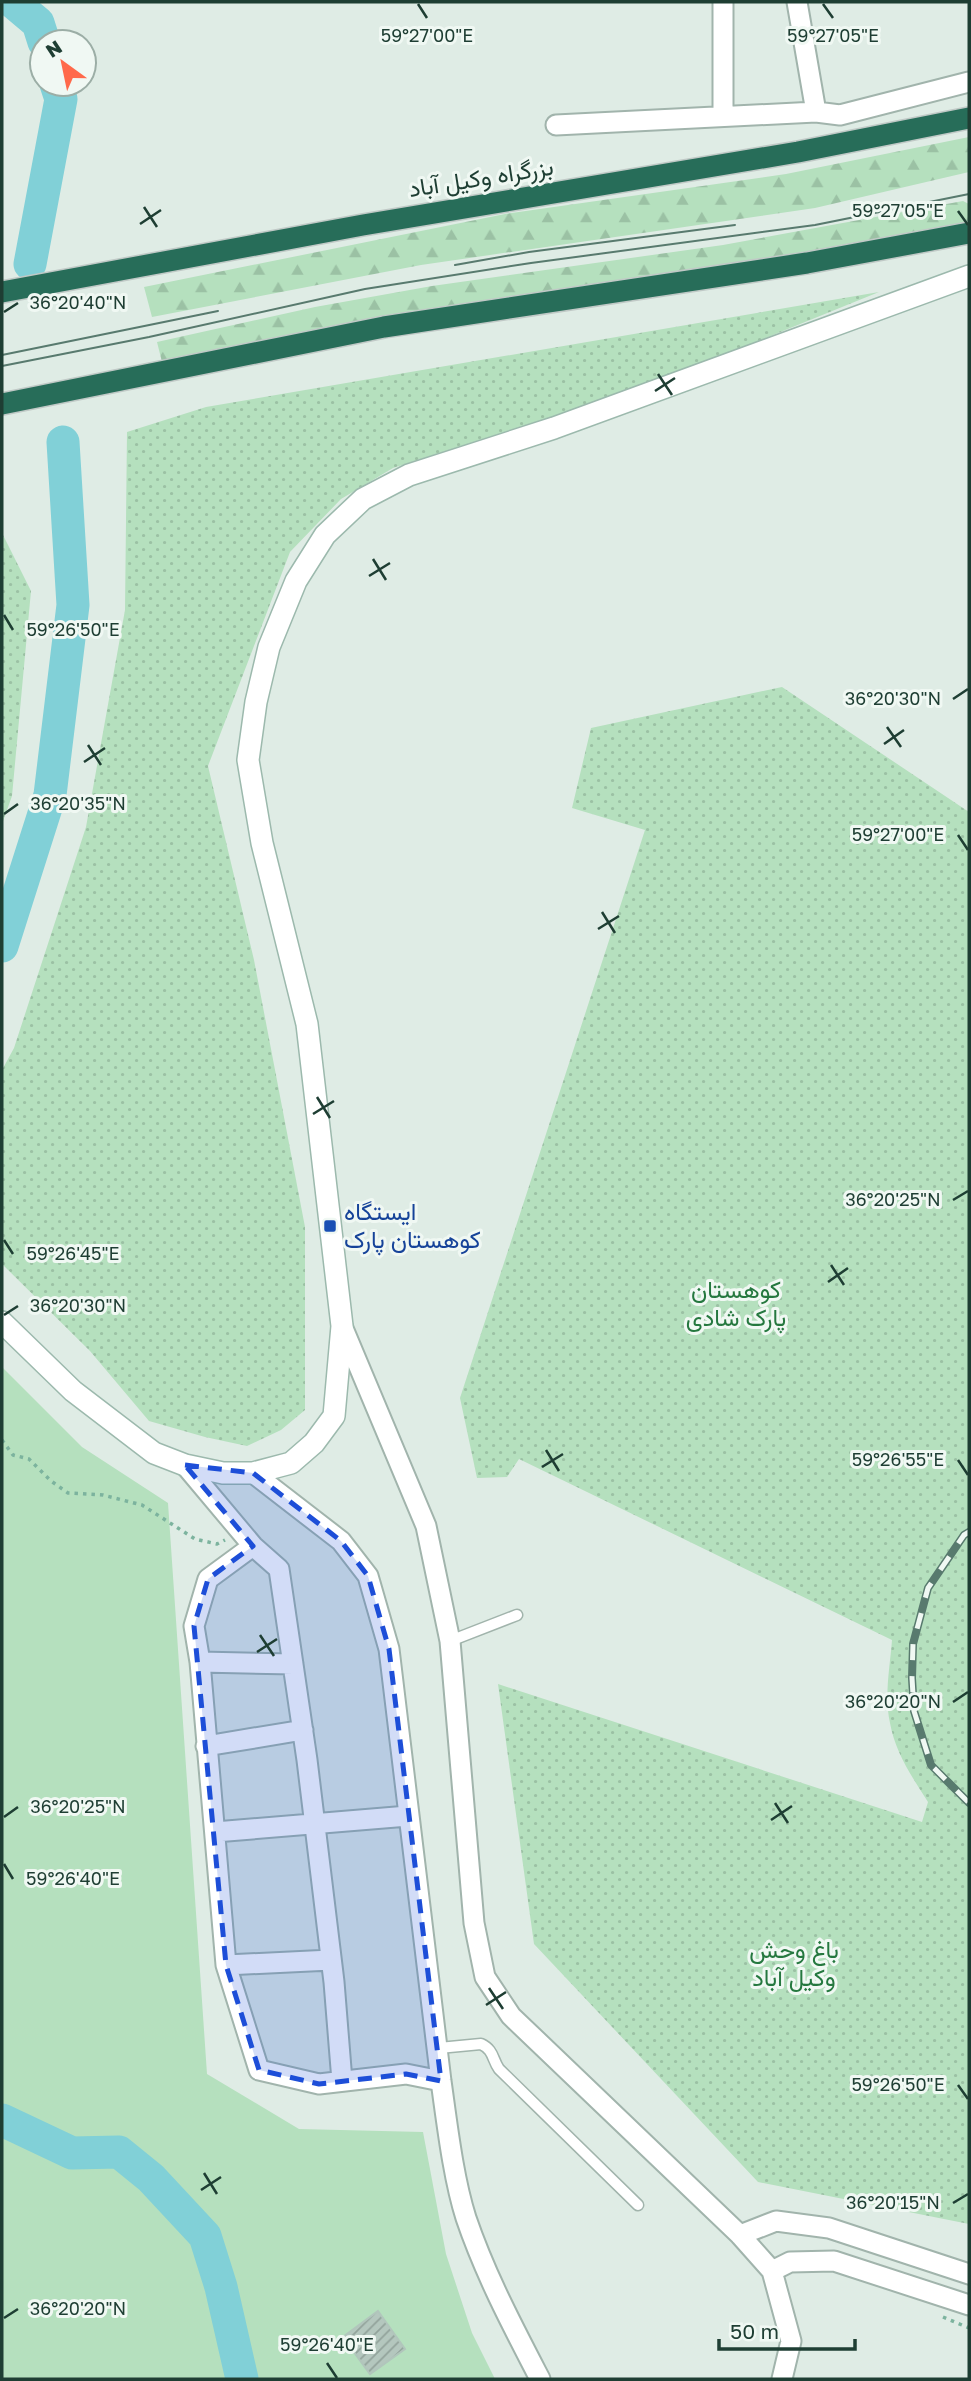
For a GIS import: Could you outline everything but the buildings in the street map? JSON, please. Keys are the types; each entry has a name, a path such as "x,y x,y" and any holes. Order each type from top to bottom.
{"highway":[{"name":"بزرگراه وکیل آباد","path":"2,292 363,225 798,152 969,118"},
{"path":"2,404 384,327 807,264 969,233"}],"street":[{"path":"723,2 723,116"},
{"path":"797,2 816,111"},
{"path":"556,125 816,111 840,115 969,82"},
{"path":"2,1322 73,1391 154,1453 185,1465 223,1473 253,1473 291,1463 314,1443 334,1416 342,1326 307,1024 262,843 248,760 256,702 269,647 296,581 325,535 363,499 409,475 554,428 969,276"},
{"path":"342,1326 426,1526 450,1641 474,1923 485,1977 511,2016 740,2235 772,2271 791,2342 782,2379"},
{"path":"185,1465 247,1539 279,1569 315,1825 342,2081"},
{"path":"253,1473 341,1541 368,1576 389,1649 441,2081 466,2217 505,2313 540,2379"},
{"path":"247,1539 208,1579 194,1626 200,1662 226,1965 259,2070 319,2084 406,2074 441,2081"},
{"path":"200,1662 293,1664"},
{"path":"206,1746 303,1730"},
{"path":"215,1832 408,1816"},
{"path":"226,1965 331,1960"},
{"path":"740,2235 776,2221 830,2228 969,2274"},
{"path":"772,2271 790,2262 834,2261 969,2305"}],"lane":[{"path":"450,1641 517,1615"},
{"path":"439,2048 481,2044 486,2047 492,2053 499,2069 638,2205"}],"path":[{"path":"2,1440 13,1455 29,1459 51,1481 68,1493 103,1495 142,1505 195,1539 206,1542 217,1544 247,1539"}],"highlighted area":[{"path":"185,1465 253,1473 341,1541 368,1576 389,1649 441,2081 406,2074 319,2084 259,2070 226,1965 194,1626 208,1579 253,1546"}],"green space":[{"path":"969,137 969,172 815,208 421,265 152,317 144,287 505,214 786,174"},
{"path":"963,201 969,204 969,229 164,370 157,342 315,307 432,286 723,245"},
{"path":"879,292 650,385 393,468 341,499 290,552 208,766 254,960 305,1227 305,1410 281,1430 247,1446 149,1421 90,1351 2,1264 2,1070 14,1048 86,827 125,610 127,432 206,407"},
{"path":"2,533 31,591 12,796 2,824"},
{"name":"کوهستان پارک شادی","path":"782,687 969,812 969,2224 758,2182 534,1944 498,1684 922,1822 928,1802 900,1754 888,1713 892,1640 519,1459 507,1477 477,1478 460,1398 645,830 572,808 591,728"},
{"path":"2,1367 82,1447 168,1503 207,2074 299,2129 423,2132 446,2254 472,2333 495,2379 2,2379"}],"waterway":[{"path":"13,2 38,23 40,28"},
{"path":"30,264 61,98"},
{"path":"2,946 50,795 73,605 63,442"},
{"path":"2,2120 72,2153 119,2152 151,2178 205,2236 221,2287 242,2379"}],"tram line":[{"path":"2,366 149,337 365,289 531,263 815,225 969,194"},
{"path":"455,265 529,252 735,225"},
{"path":"2,355 218,311"}],"railway":[{"path":"969,1532 964,1535 928,1588 913,1644 912,1678 914,1711 931,1765 969,1803"}],"place":[{"name":"ایستگاه کوهستان پارک","path":"330,1226"}],"park label":[{"name":"باغ وحش وکیل آباد","path":"794,1964"}]}
